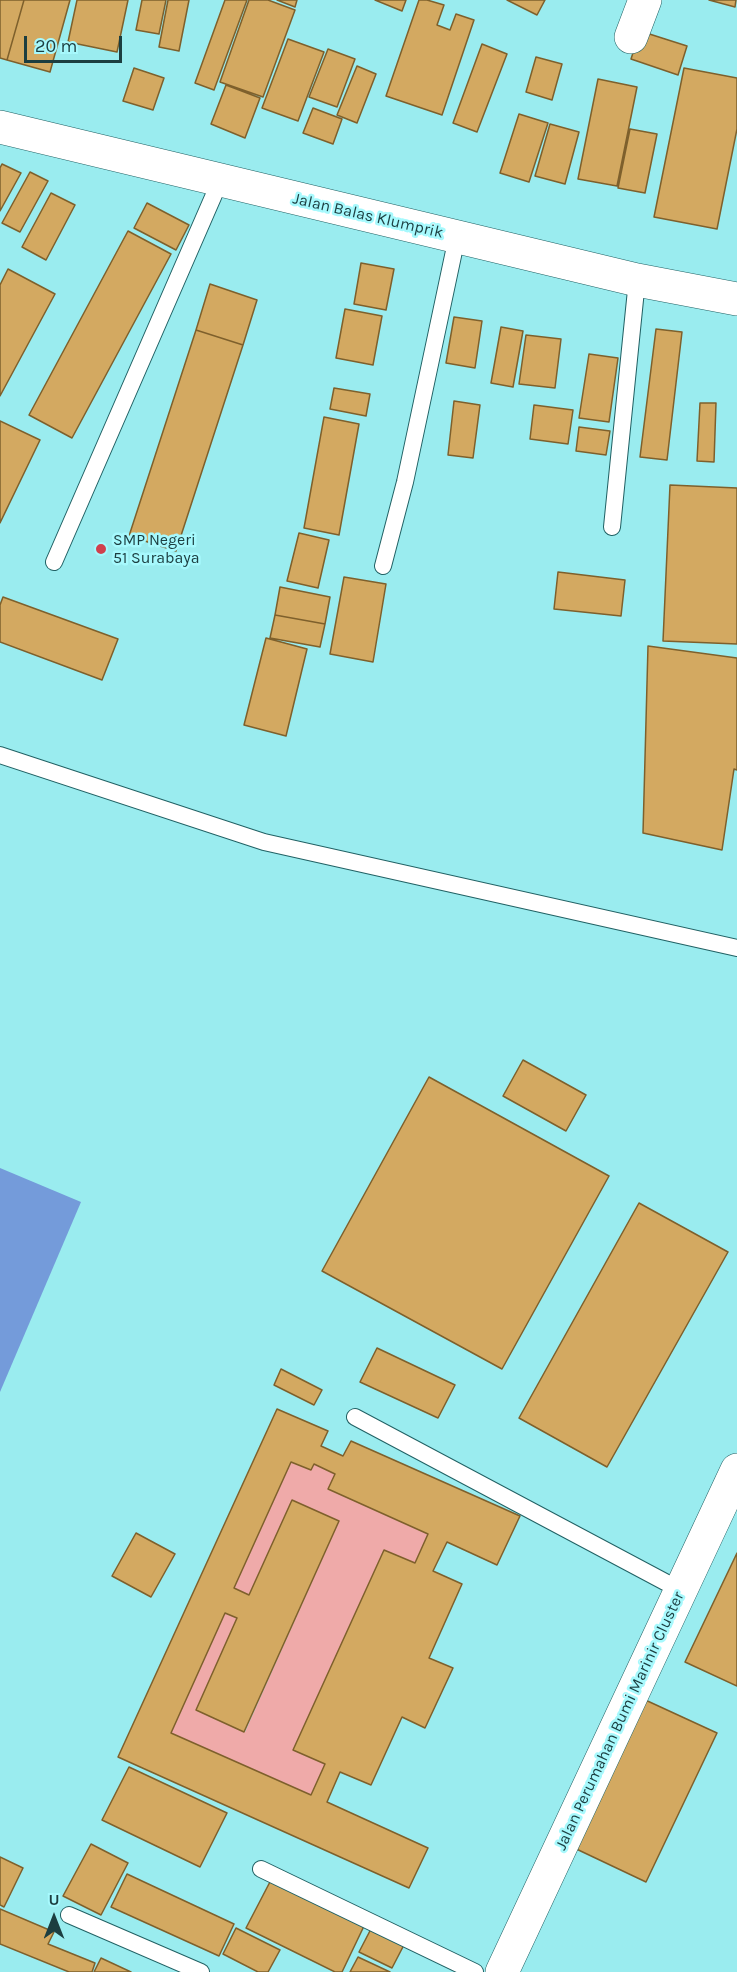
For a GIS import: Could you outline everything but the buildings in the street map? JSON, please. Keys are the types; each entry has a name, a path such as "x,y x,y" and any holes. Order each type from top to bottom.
{"street":[{"path":"631,37 645,0"},
{"name":"Jalan Balas Klumprik","path":"0,127 637,280 737,299"},
{"name":"Jalan Perumahan Bumi Marinir Cluster","path":"502,1972 737,1470"}],"lane":[{"path":"54,562 220,181"},
{"path":"383,566 405,482 457,237"},
{"path":"612,527 637,280"},
{"path":"0,755 264,842 737,948"},
{"path":"355,1417 682,1591"},
{"path":"261,1869 475,1972"},
{"path":"69,1915 201,1972"}],"shaded area":[{"path":"291,1462 311,1470 314,1464 335,1474 329,1489 428,1534 415,1563 384,1550 293,1750 325,1764 311,1795 171,1733 225,1613 237,1618 196,1710 245,1732 339,1521 292,1500 249,1595 234,1588"}],"water":[{"path":"0,1168 81,1202 0,1392"}],"place":[{"name":"SMP Negeri 51 Surabaya","path":"101,549"}]}
